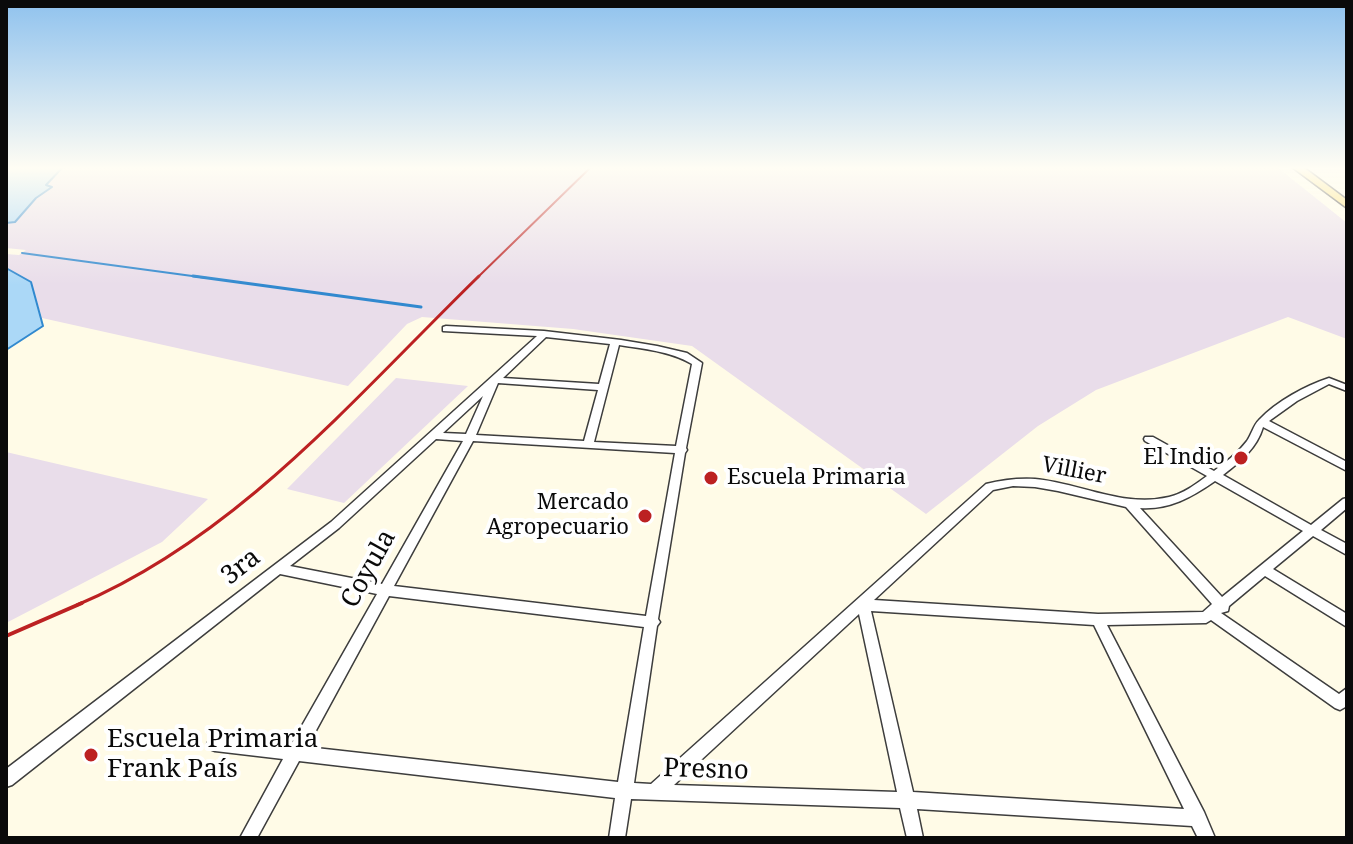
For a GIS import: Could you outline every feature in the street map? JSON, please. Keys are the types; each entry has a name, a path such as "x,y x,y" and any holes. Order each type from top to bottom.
{"street":[{"path":"446,329 544,334 615,343 694,358 697,363 617,838"},
{"name":"Coyula","path":"248,838 469,439 495,380 544,334"},
{"path":"588,444 615,343"},
{"path":"495,380 603,387"},
{"name":"3ra","path":"6,779 278,569 436,436 495,380"},
{"name":"Villier","path":"654,792 990,487 1004,482 1036,483 1129,503 1171,501 1242,453 1255,438 1262,422 1329,381 1347,388"},
{"path":"1262,422 1347,467"},
{"path":"436,436 682,450"},
{"path":"1149,439 1347,550"},
{"path":"915,838 863,605 1098,620 1189,620 1218,611 1347,502"},
{"path":"1129,503 1218,611 1344,699"},
{"path":"278,569 384,590 653,622"},
{"path":"1266,571 1347,621"},
{"path":"1098,620 1207,838"},
{"name":"Presno","path":"215,744 623,791 908,800 1198,818"}],"shaded area":[{"path":"29,206 1326,206 1347,223 1347,339 1288,317 1096,390 1038,426 926,514 692,346 573,329 422,317 407,324 348,386 42,318 31,282 6,268 6,254 19,255 26,250 6,248 6,223 15,222"},
{"path":"396,378 468,386 344,503 287,489"},
{"path":"6,452 208,499 162,542 6,623"}],"water":[{"path":"6,206 29,206 15,222 6,223"},
{"path":"6,268 31,282 43,326 6,350"}],"waterway":[{"path":"22,253 207,278"},
{"path":"193,276 421,307"}],"railway":[{"path":"477,278 551,206"},
{"path":"77,605 135,576 190,542 243,503 340,415 477,278"},
{"path":"6,636 82,603"}],"place":[{"name":"El Indio","path":"1241,458"},
{"name":"Escuela Primaria","path":"711,478"},
{"name":"Mercado Agropecuario","path":"645,516"},
{"name":"Escuela Primaria Frank País","path":"91,755"}]}
